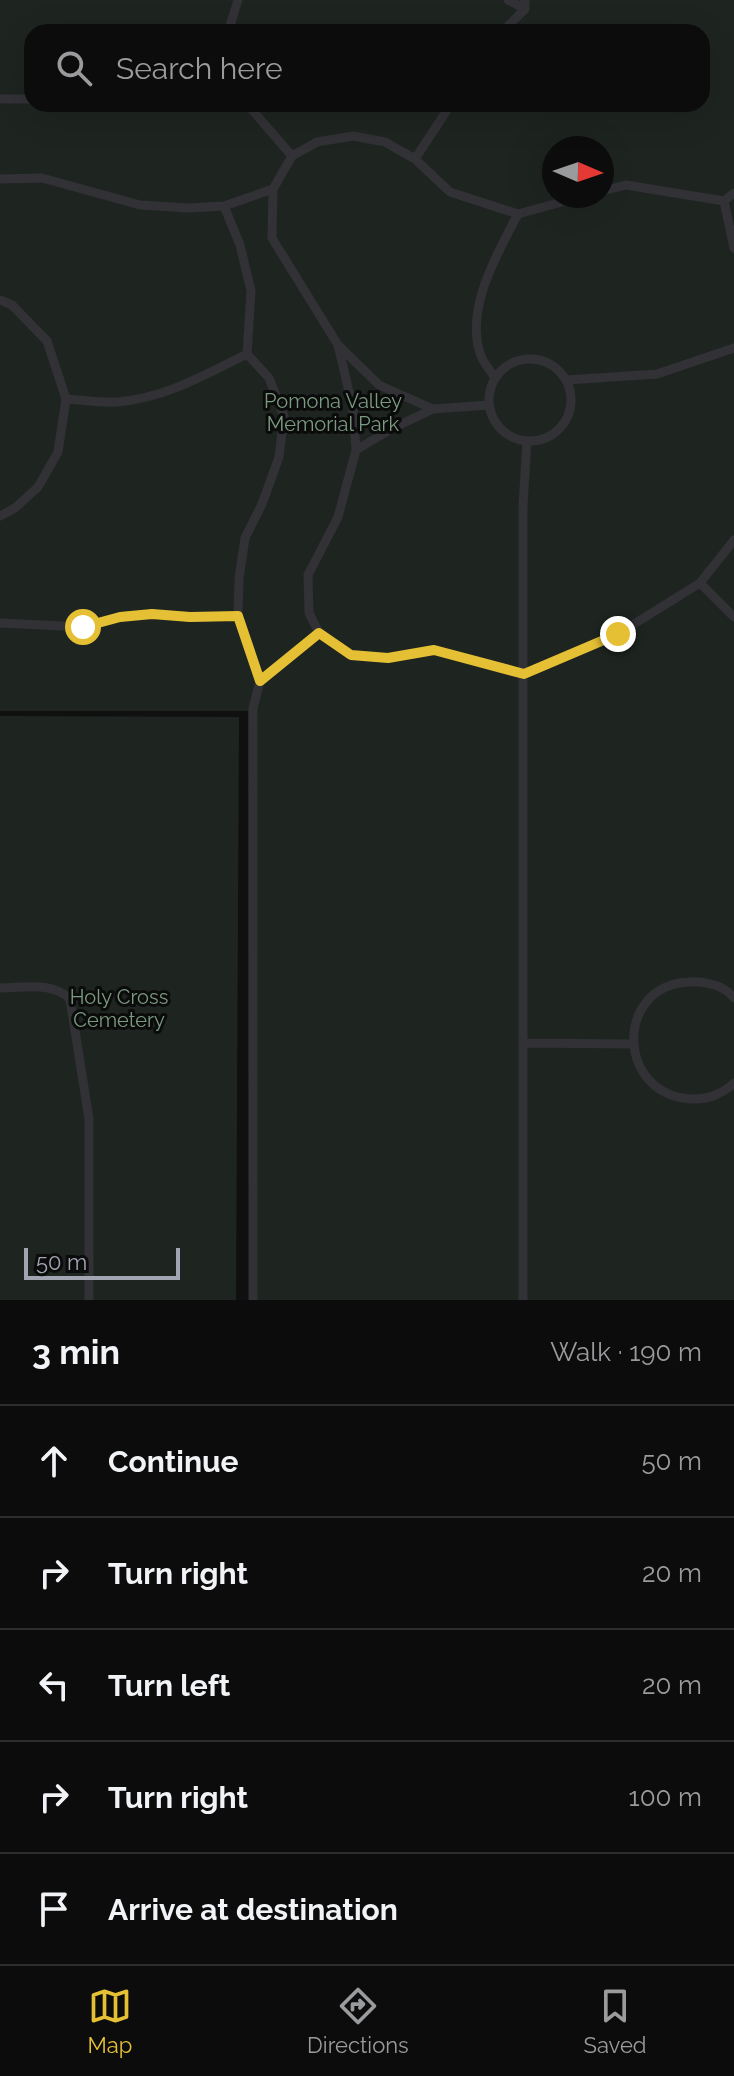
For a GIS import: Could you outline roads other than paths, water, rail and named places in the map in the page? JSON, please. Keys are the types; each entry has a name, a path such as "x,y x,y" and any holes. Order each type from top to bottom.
{"lane":[{"path":"230,24 238,0"},
{"path":"508,0 525,4 509,24"},
{"path":"0,99 24,99"},
{"path":"254,112 292,156"},
{"path":"415,159 446,112"},
{"path":"433,409 379,385 338,345 272,238 273,189 292,156 317,142 353,136 385,142 415,159 450,192 518,214 542,207"},
{"path":"0,179 42,178 140,205 189,208 224,206 273,189"},
{"path":"614,188 626,185 724,201 734,193"},
{"path":"724,201 734,248"},
{"path":"224,206 240,245 251,291 247,354 269,378 284,416 279,457 262,504 245,538 239,578 238,616 260,681 253,708 253,1300"},
{"path":"495,378 481,355 476,313 496,255 518,214"},
{"path":"0,300 12,305 47,341 66,399 58,452 38,487 15,508 0,516"},
{"path":"338,345 353,409 356,450 338,517 308,575 309,613 319,633 351,655 388,658 434,650 524,674 618,634 700,583 734,540"},
{"path":"567,380 657,374 734,348"},
{"path":"66,399 114,402 151,397 186,385 247,354"},
{"path":"536,359 552,364 567,380 572,398 569,414 563,426 542,440 513,438 494,419 489,405 495,378 504,367 518,360 536,359"},
{"path":"356,450 433,409 489,405"},
{"path":"523,1300 523,505 527,441"},
{"path":"700,583 734,617"},
{"path":"0,623 83,627 120,617 152,614 238,616"},
{"path":"260,681 319,633"},
{"path":"734,998 705,981 675,982 648,999 635,1022 632,1044 640,1070 660,1091 680,1099 705,1099 734,1083"},
{"path":"0,988 49,987 62,991 70,999 89,1119 89,1300"},
{"path":"524,1043 632,1044"}],"park label":[{"name":"Pomona Valley Memorial Park","path":"333,412"},
{"name":"Holy Cross Cemetery","path":"119,1008"}]}
